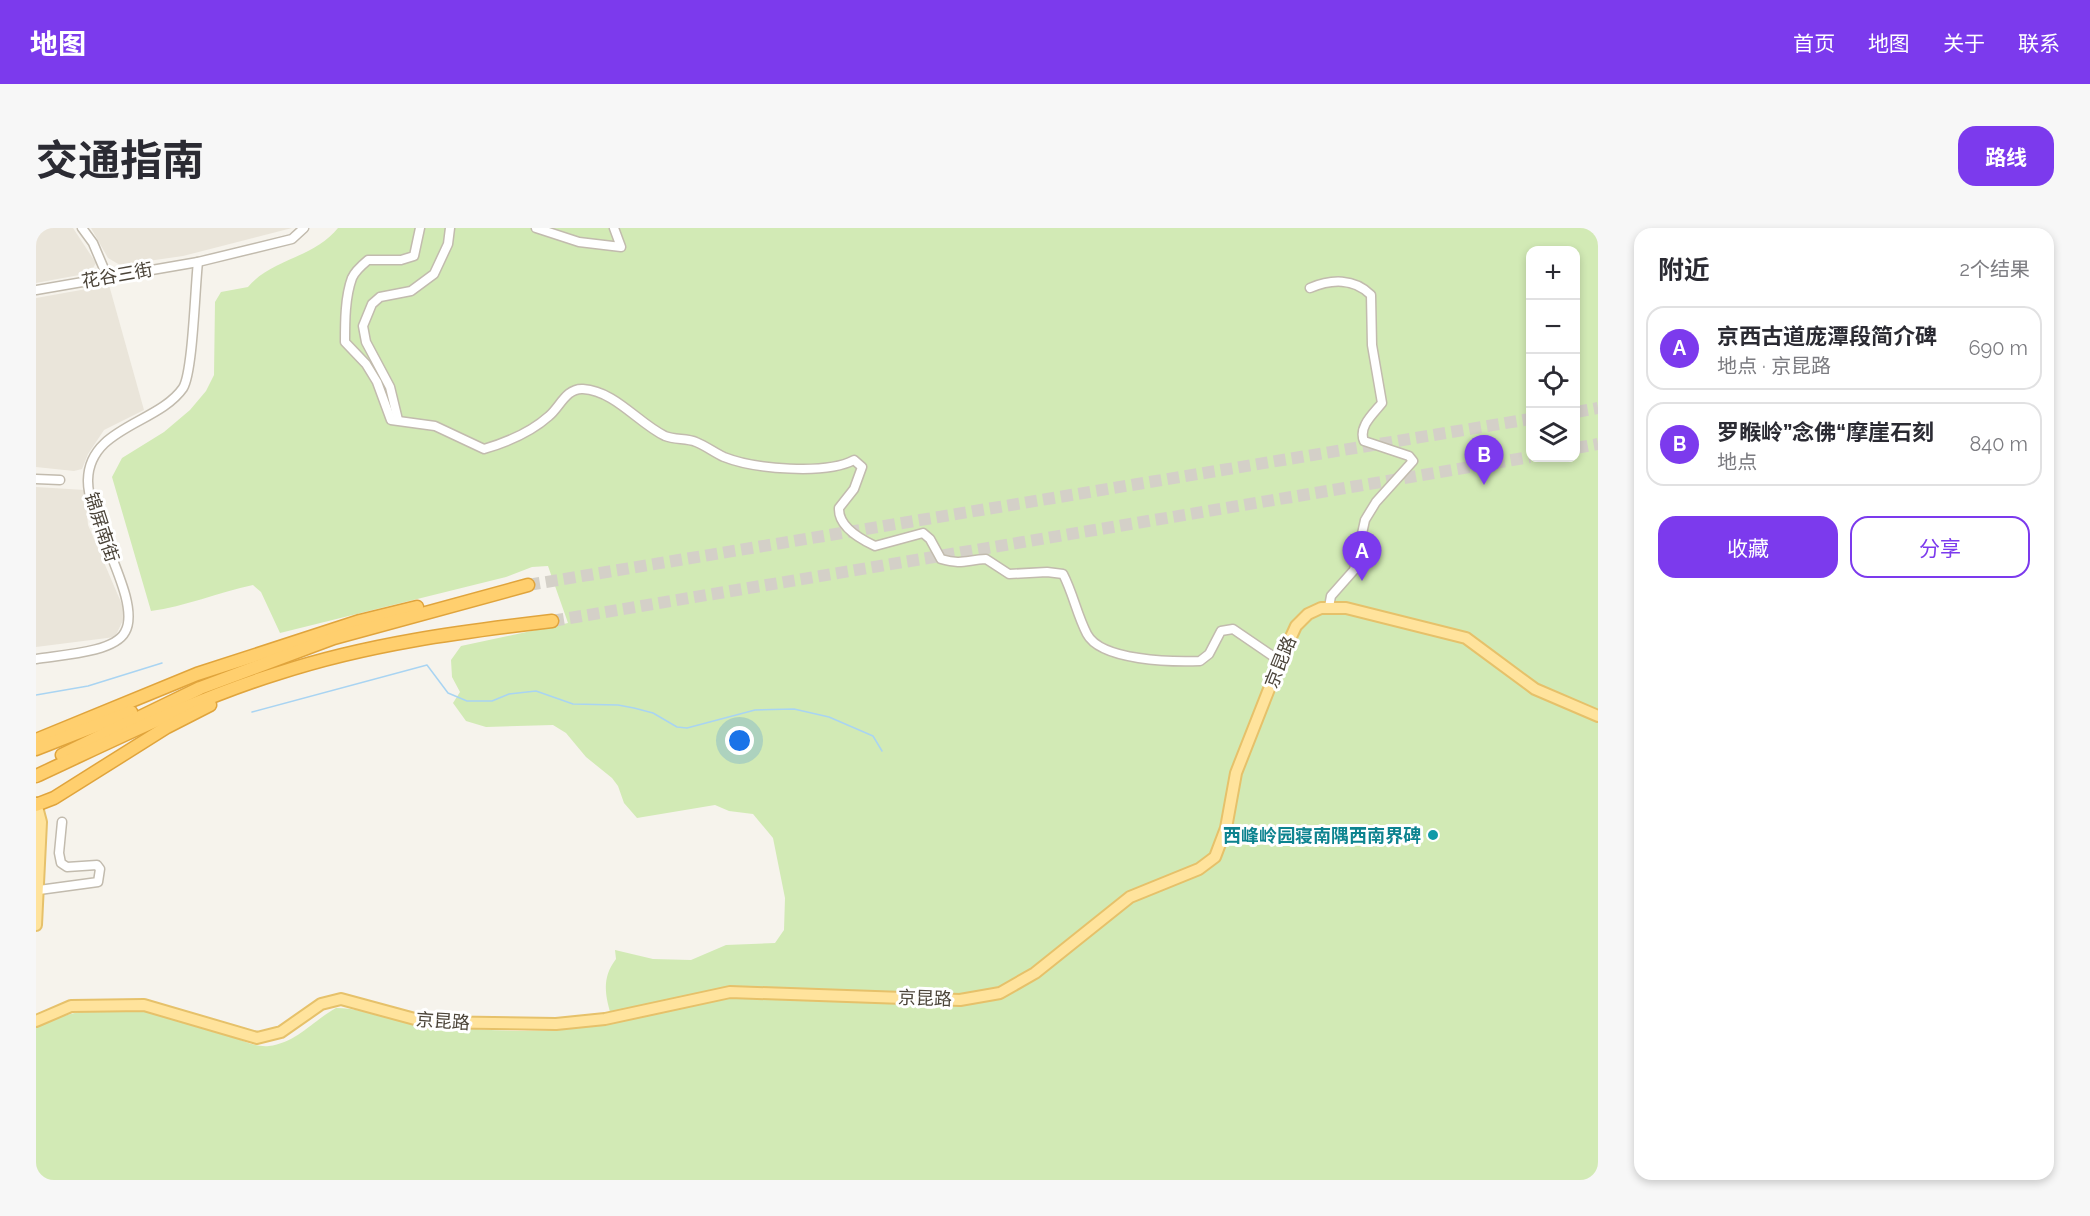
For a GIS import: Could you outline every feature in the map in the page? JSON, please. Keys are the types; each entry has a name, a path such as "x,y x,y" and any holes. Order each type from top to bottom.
{"highway":[{"path":"36,749 334,638 528,585"},
{"path":"36,740 197,674 293,642 436,602 462,602"},
{"path":"36,767 64,759 174,711 279,673 397,642 552,621"},
{"path":"36,804 54,798 167,727 279,673"},
{"path":"36,776 200,688"}],"main road":[{"name":"京昆路","path":"36,1021 71,1006 144,1005 257,1038 281,1032 321,1004 341,999 426,1022 556,1024 605,1019 729,992 960,1000 1000,993 1035,973 1130,897 1199,870 1215,857 1224,840 1236,773 1280,661 1296,626 1314,611 1329,607"},
{"path":"1329,607 1346,608 1466,638 1535,689 1598,716"},
{"path":"36,804 41,822 36,925"}],"street":[{"path":"82,228 93,243 107,276"},
{"name":"花谷三街","path":"36,290 198,262 292,239 304,228"},
{"path":"420,228 414,256 401,260 368,260 352,277 345,324 345,342 366,364 377,382 391,420 435,426 484,449 508,442 529,431 550,416 568,393 585,389 612,399 666,436 695,441 724,456 751,465 768,468 841,466 854,460 862,467 861,474 839,508 839,515 842,523 865,542 875,546 923,533 930,539 941,558 949,561 961,564 986,559 1009,574 1047,572 1063,574 1072,590 1088,635 1104,649 1162,662 1200,661 1209,654 1221,631 1233,629 1280,661"},
{"path":"399,420 390,387 366,342 363,326 372,304 380,297 411,291 434,274 448,244 450,228"},
{"path":"536,228 579,242 621,246 614,228"},
{"name":"锦屏南街","path":"36,659 110,646 121,639 127,630 130,608 92,508 88,480 91,466 102,447 118,431 169,401 183,388 190,370 198,262"},
{"path":"1310,288 1323,283 1351,282 1363,287 1371,295 1373,302 1372,345 1382,403 1363,428 1361,435 1364,441 1409,456 1413,461 1376,502 1365,520 1354,570 1331,596 1329,607"},
{"path":"36,479 60,480"},
{"path":"39,890 98,882 100,869 97,864 67,867 61,862 59,853 62,822"}],"shaded area":[{"path":"36,228 73,228 96,263 90,273 36,283"},
{"path":"91,228 292,228 183,256 120,265 108,258"},
{"path":"109,285 144,410 104,430 88,454 82,469 74,471 36,467 36,298"},
{"path":"36,487 85,490 88,525 126,614 115,637 36,647"}],"green space":[{"path":"338,228 1598,228 1598,1180 36,1180 36,1027 58,1018 102,1009 146,1011 191,1021 248,1043 262,1046 279,1044 288,1040 336,1008 452,1027 533,1031 587,1027 613,1022 608,1005 606,982 616,959 615,950 653,959 691,960 726,945 775,943 784,930 785,898 773,838 753,814 729,811 715,805 637,818 624,803 618,786 612,778 586,757 566,733 553,725 486,727 466,721 453,703 460,692 452,677 451,660 461,646 568,623 548,566 532,567 506,577 280,633 261,592 253,585 151,611 112,477 122,458 164,432 190,410 206,391 214,375 215,302 221,292 248,287 268,270 317,246"}],"waterway":[{"path":"36,695 88,686 162,663"},
{"path":"252,712 427,665 448,693 467,701 492,701 509,694 536,691 573,704 618,705 634,708 653,713 677,727 687,728 755,710 794,709 829,717 873,736 882,751"}],"tunnel":[{"path":"1580,411 1598,408"},
{"path":"528,585 1526,420"},
{"path":"1580,447 1598,444"},
{"path":"552,621 1526,458"}],"place":[{"name":"罗睺岭”念佛“摩崖石刻","path":"1484,485"},
{"name":"京西古道庞潭段简介碑","path":"1362,581"},
{"name":"西峰岭园寝南隅西南界碑","path":"1433,835"}]}
